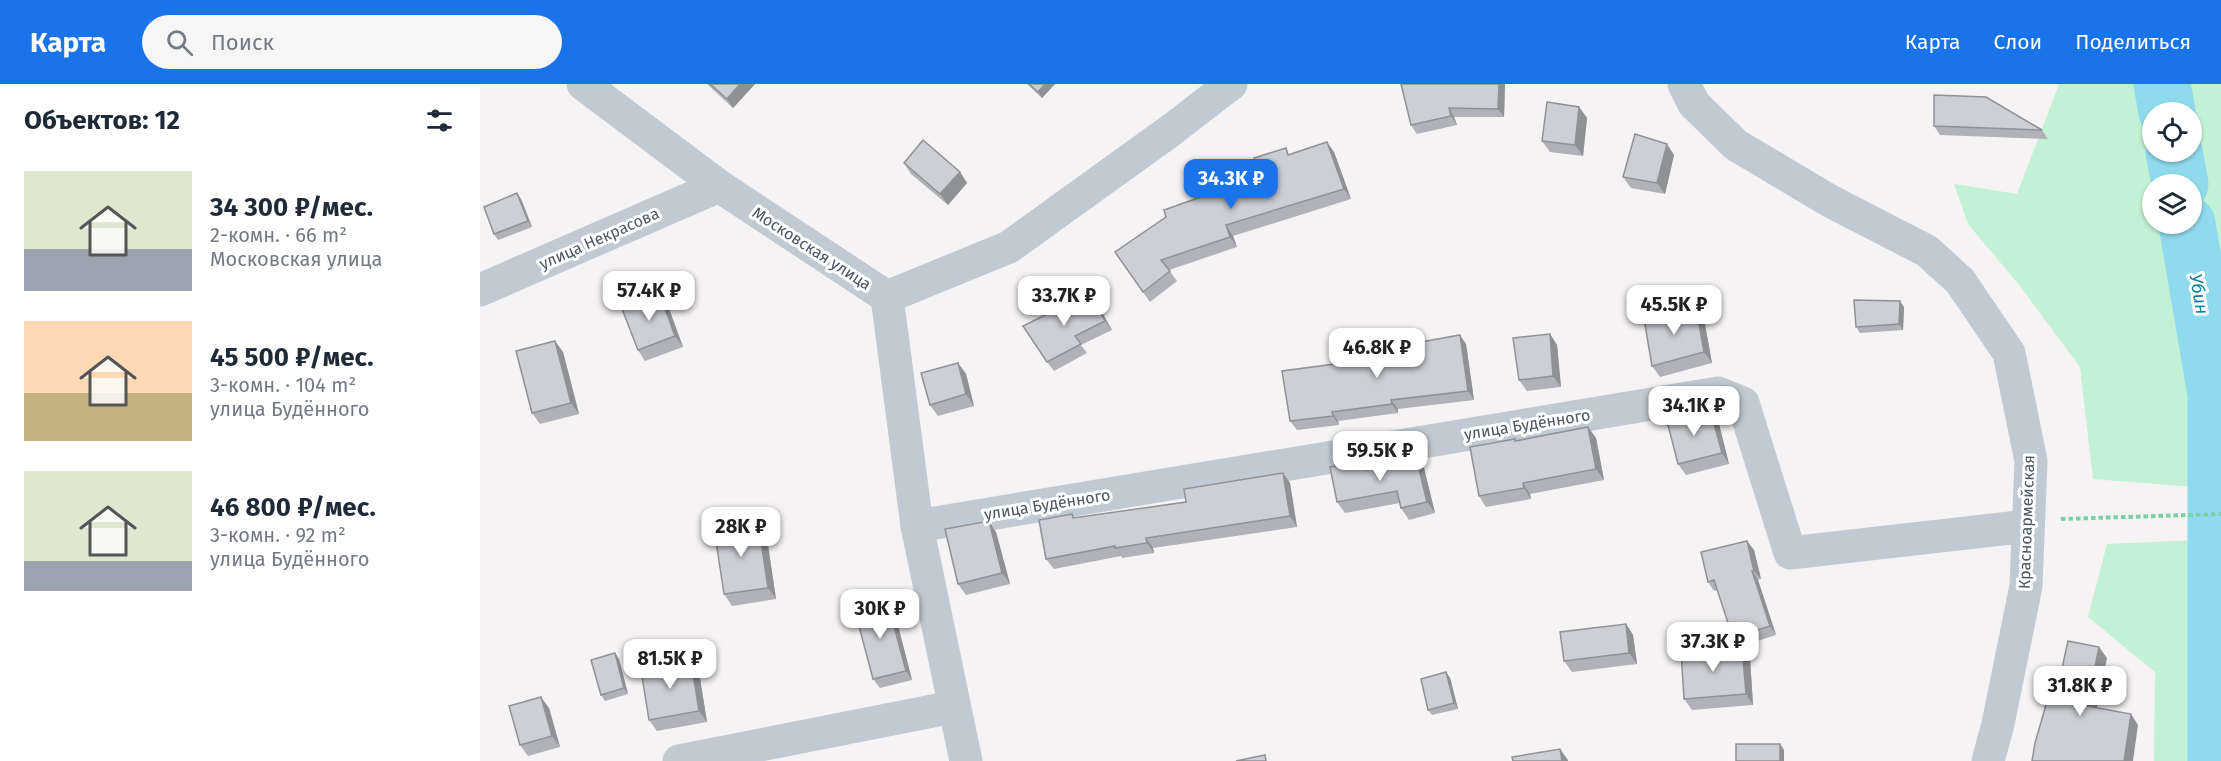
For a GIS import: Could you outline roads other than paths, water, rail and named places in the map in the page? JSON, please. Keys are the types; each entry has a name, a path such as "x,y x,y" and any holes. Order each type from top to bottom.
{"street":[{"name":"Московская улица","path":"583,84 718,186 887,297 1010,247 1231,84"},
{"name":"Красноармейская","path":"1684,84 1695,104 1736,145 1830,201 1927,250 1960,281 2009,353 2031,461 2026,586 1998,724 1988,761"},
{"name":"улица Некрасова","path":"480,290 718,186"},
{"path":"887,297 917,525 966,761"},
{"name":"улица Будённого","path":"917,525 1718,393 1743,403 1790,553 2028,526"},
{"path":"679,761 953,706"}],"waterway":[{"name":"Убин","path":"2162,84 2165,102"},
{"name":"Убин","path":"2176,162 2178,174"},
{"name":"Убин","path":"2189,234 2216,394 2216,761"}]}
